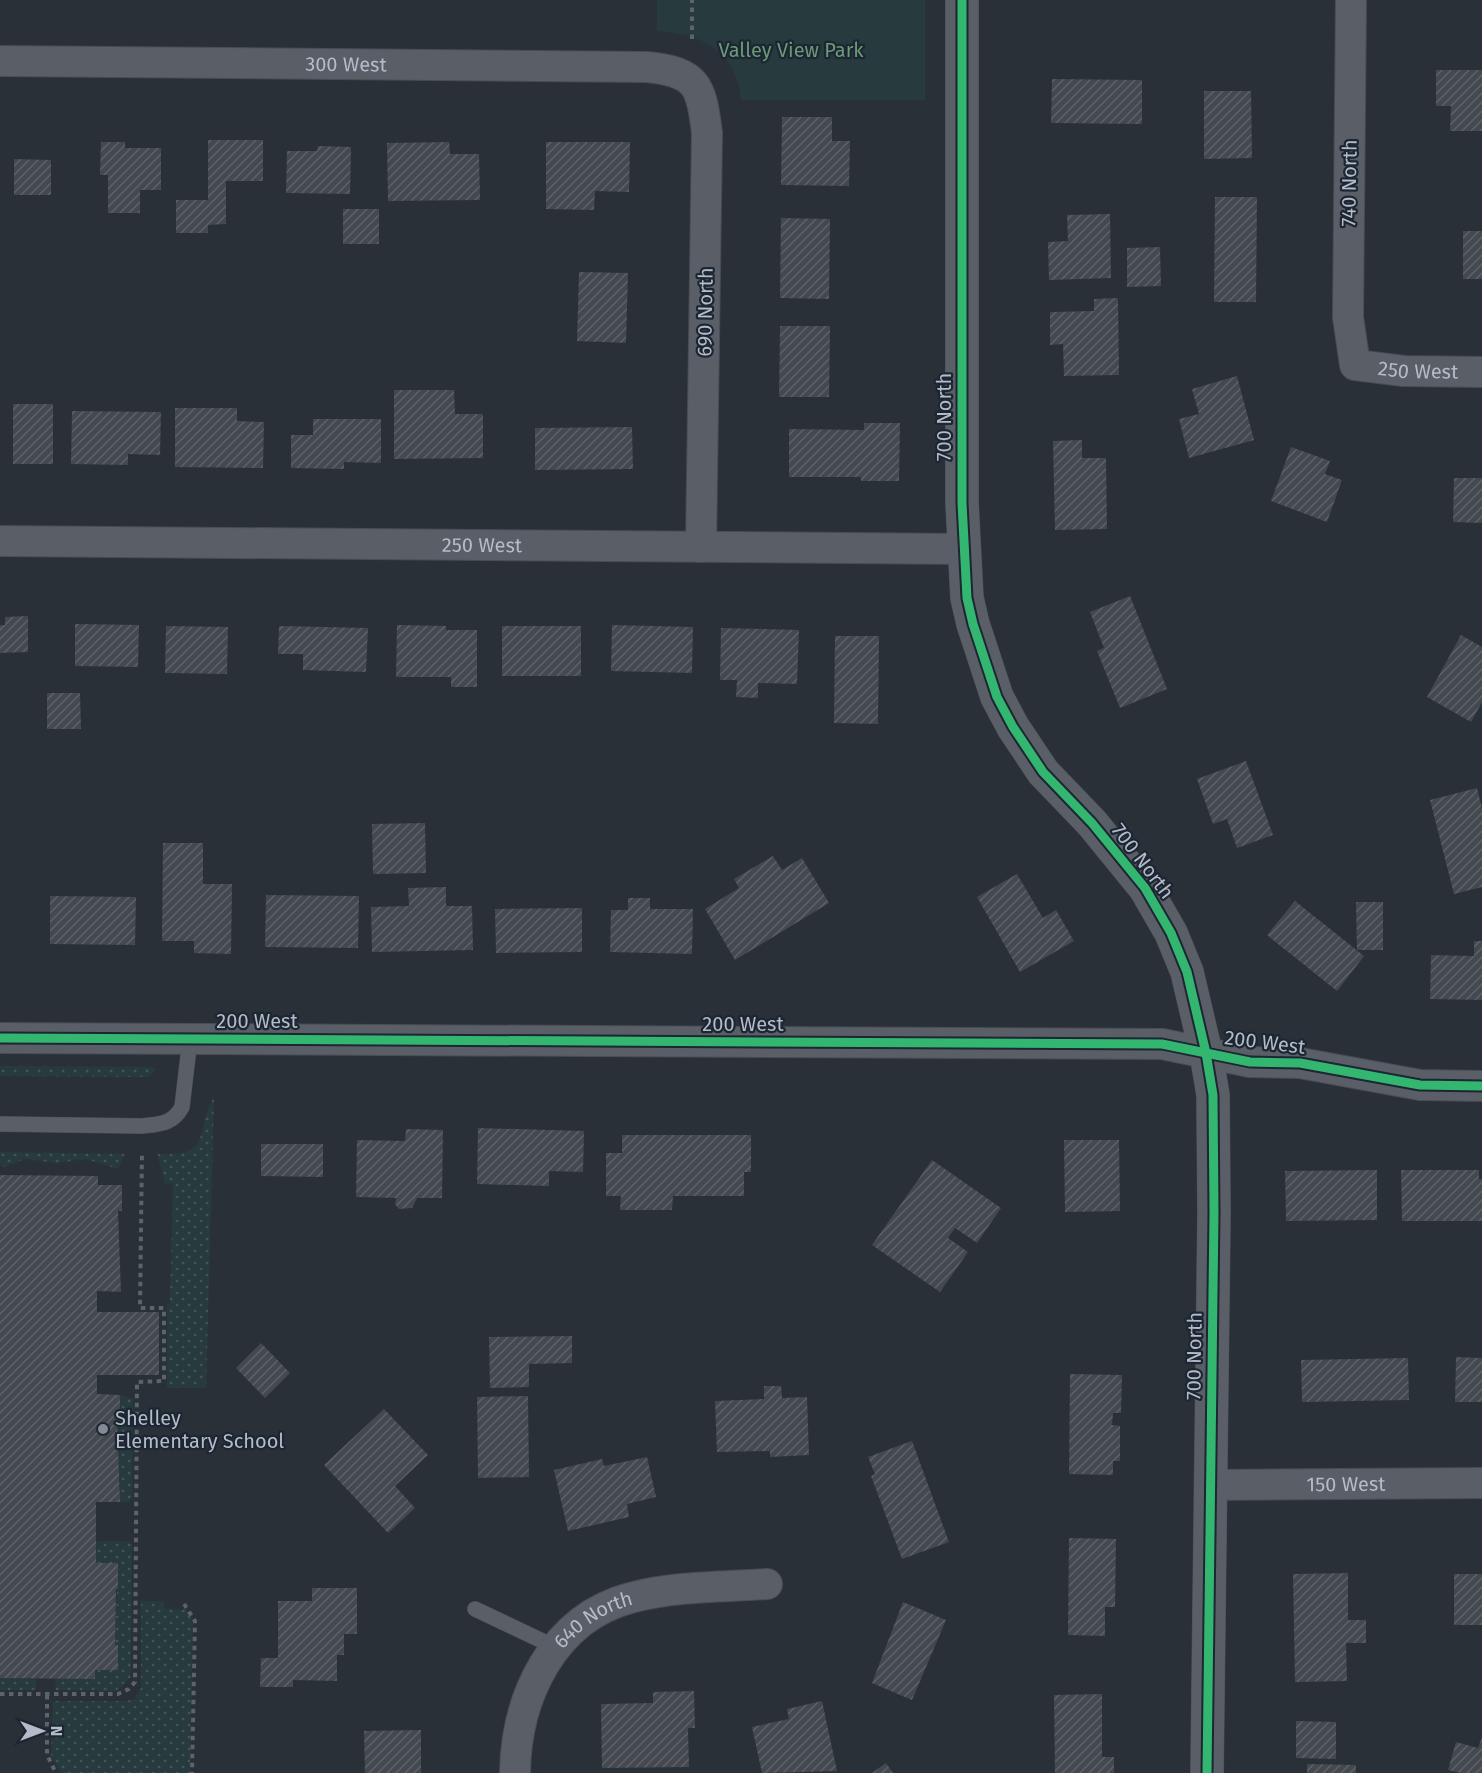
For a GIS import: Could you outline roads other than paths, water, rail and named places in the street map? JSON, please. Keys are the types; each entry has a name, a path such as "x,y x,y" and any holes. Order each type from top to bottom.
{"street":[{"name":"700 North","path":"962,0 963,549 973,624 997,697 1013,727 1043,772 1092,823 1145,888 1171,933 1187,972 1206,1053 1213,1095 1207,1773"},
{"name":"740 North","path":"1351,0 1348,317 1355,364"},
{"name":"300 West","path":"0,61 647,67 673,69 691,79"},
{"name":"690 North","path":"691,79 702,101 707,133 701,547"},
{"name":"250 West","path":"1355,364 1404,371 1482,372"},
{"name":"250 West","path":"0,541 963,549"},
{"name":"200 West","path":"0,1038 1162,1044 1250,1062 1300,1063 1420,1085 1482,1086"},
{"name":"150 West","path":"1211,1485 1482,1483"},
{"name":"640 North","path":"514,1773 519,1725 531,1684 555,1647 593,1614 629,1598 680,1590 767,1584"}],"lane":[{"path":"0,1124 142,1126 165,1123 176,1118 182,1107 190,1039"},
{"path":"475,1609 555,1647"}],"place":[{"name":"Shelley Elementary School","path":"103,1429"}],"park label":[{"name":"Valley View Park","path":"791,50"}]}
